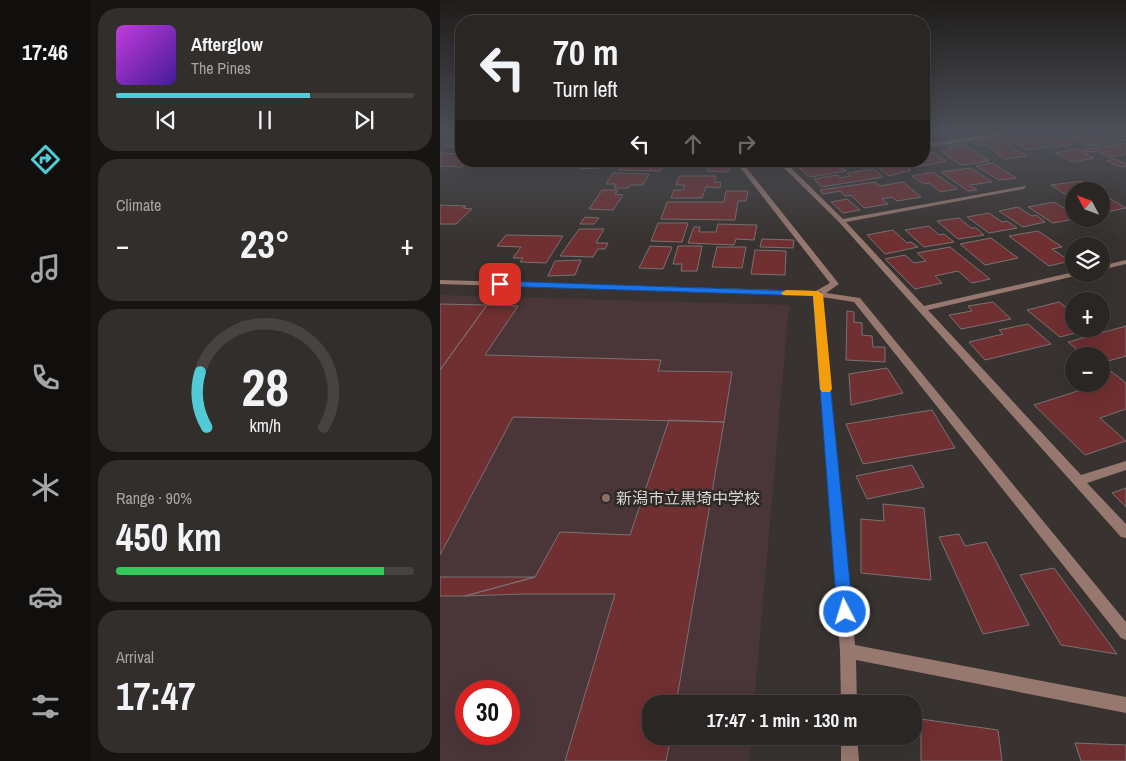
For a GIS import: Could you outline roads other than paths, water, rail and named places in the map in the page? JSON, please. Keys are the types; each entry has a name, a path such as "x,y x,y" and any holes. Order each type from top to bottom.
{"street":[{"path":"744,169 835,284 818,294"},
{"path":"788,169 841,221 1126,534"},
{"path":"841,221 1023,188"},
{"path":"1110,266 1126,262"},
{"path":"922,309 1065,276"},
{"path":"440,282 818,294 857,300 1126,634"},
{"path":"818,294 848,651 849,695"},
{"path":"1078,481 1126,465"},
{"path":"848,651 1126,705"},
{"path":"849,745 850,761"}],"place":[{"name":"新潟市立黒埼中学校","path":"606,498"}]}
